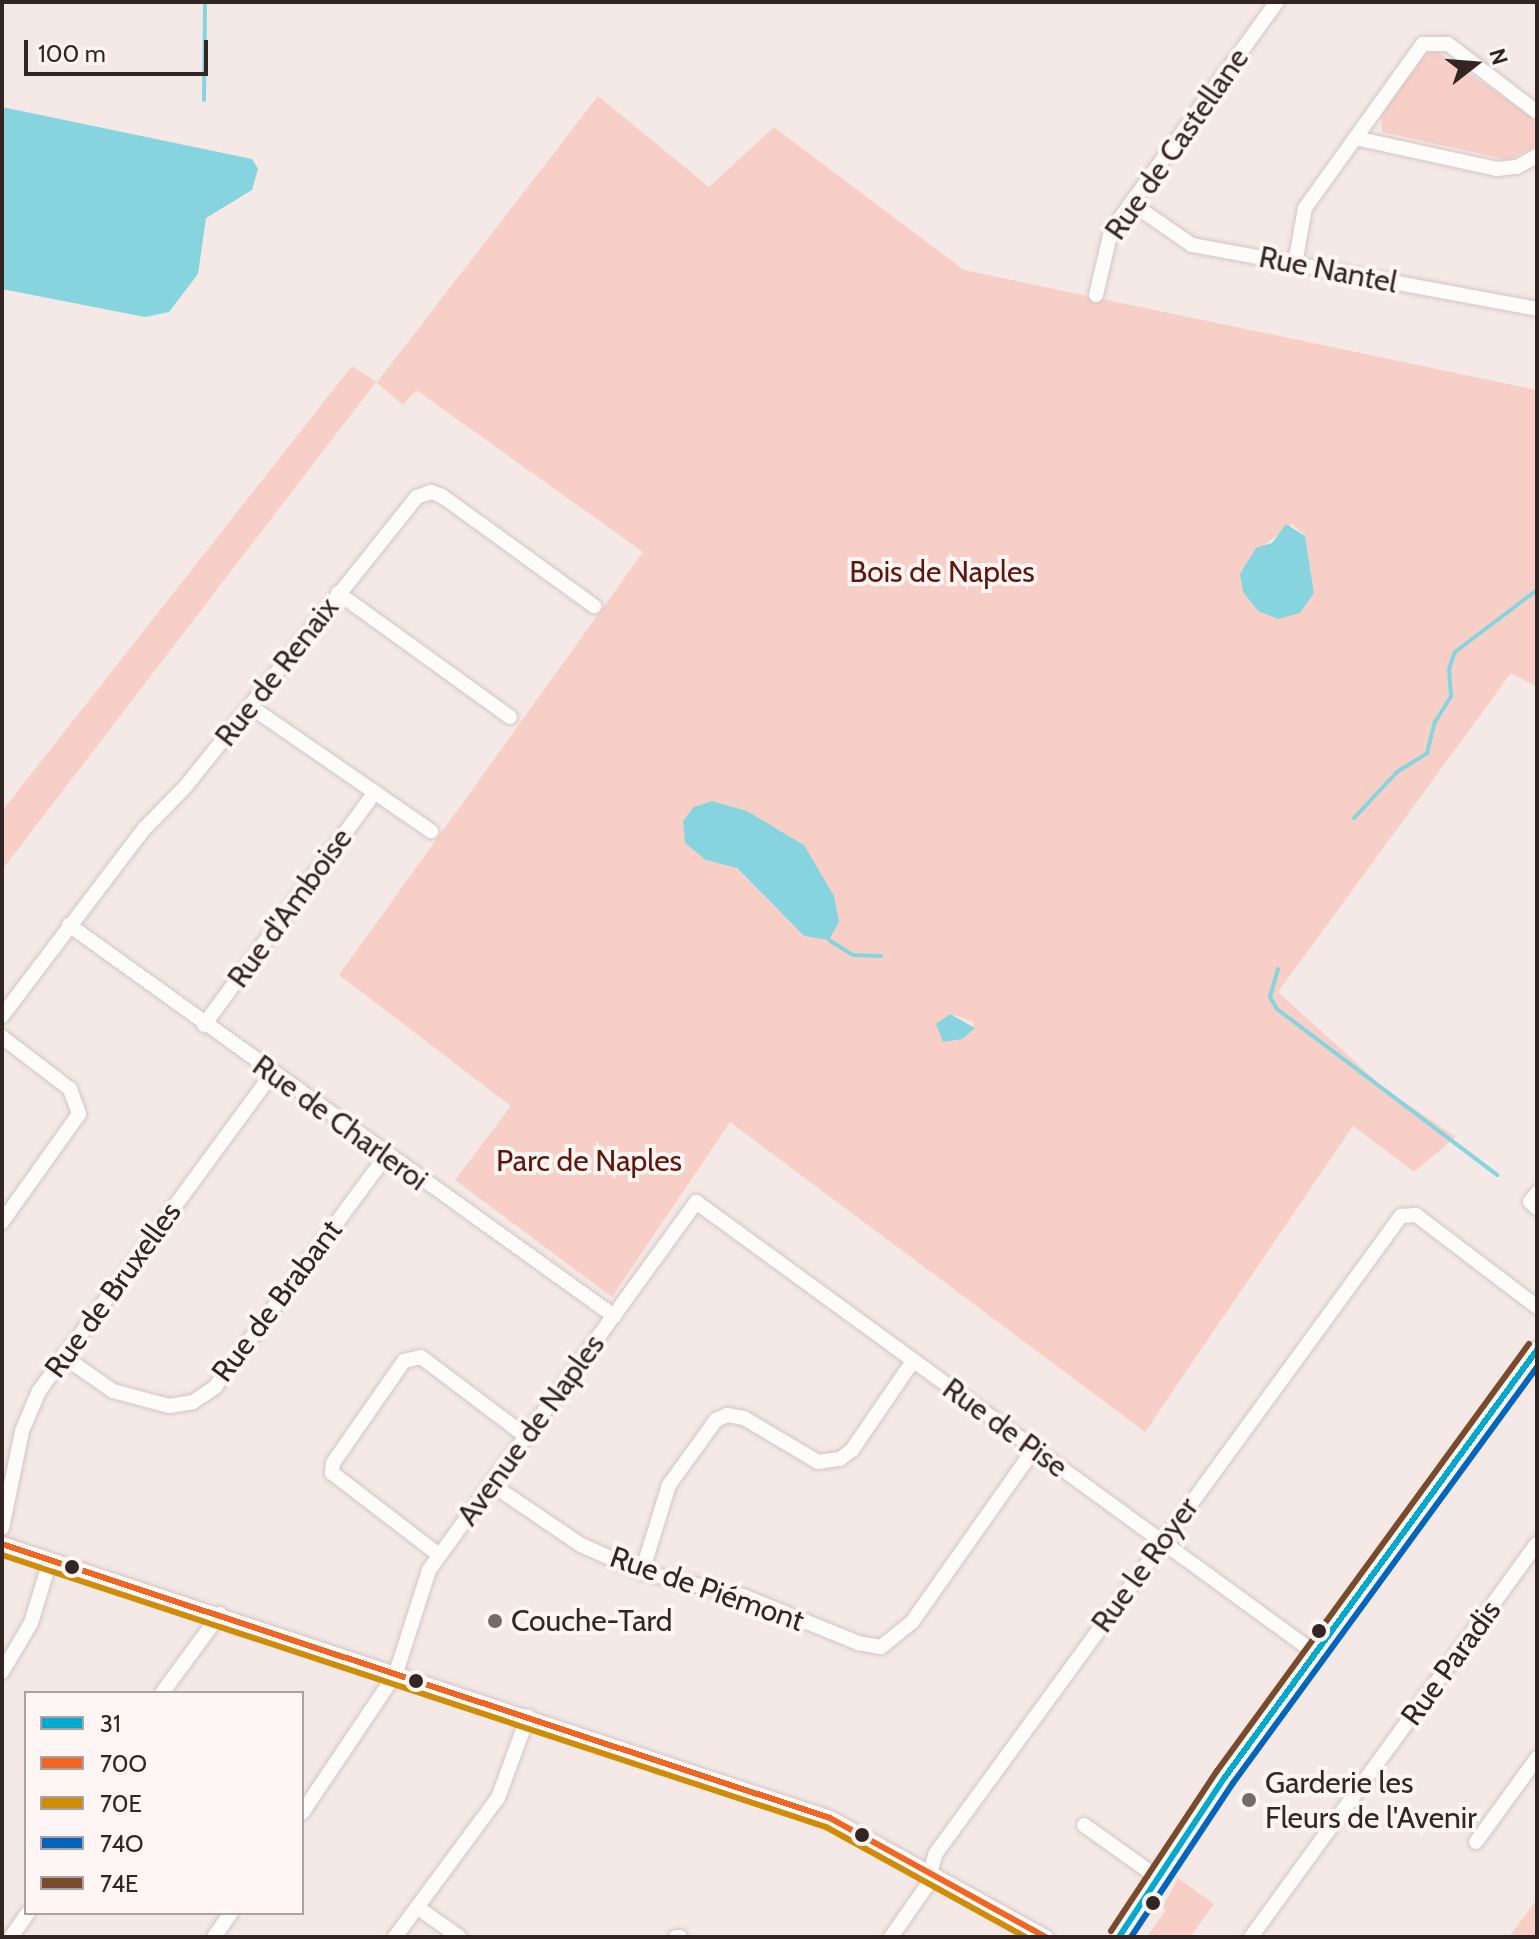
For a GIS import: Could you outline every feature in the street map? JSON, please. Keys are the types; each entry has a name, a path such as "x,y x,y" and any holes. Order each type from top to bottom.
{"main road":[{"path":"1119,1937 1157,1877 1315,1653 1537,1350"}],"street":[{"name":"Rue de Castellane","path":"1096,295 1106,242 1277,2"},
{"path":"1295,264 1305,208 1418,49 1433,41 1456,50 1537,112"},
{"path":"1355,138 1497,169 1517,167 1537,156"},
{"name":"Rue Nantel","path":"1131,203 1192,245 1537,309"},
{"name":"Rue de Renaix","path":"2,1016 69,925 251,707 414,499 431,492 594,606"},
{"path":"338,593 510,717"},
{"path":"251,707 431,831"},
{"name":"Rue d'Amboise","path":"204,1025 375,792"},
{"name":"Rue de Charleroi","path":"69,925 385,1157 614,1316"},
{"path":"2,1037 70,1089 79,1114 2,1222"},
{"name":"Rue de Bruxelles","path":"2,1528 22,1431 39,1391 272,1074"},
{"name":"Rue de Brabant","path":"63,1356 113,1391 169,1406 193,1402 215,1387 385,1157"},
{"name":"Avenue de Naples","path":"304,1810 396,1673 422,1585 439,1555 696,1202"},
{"name":"Rue de Pise","path":"696,1202 1315,1653"},
{"name":"Rue le Royer","path":"891,1937 926,1887 936,1853 1394,1225 1407,1212 1419,1217 1537,1307"},
{"path":"439,1555 332,1473 333,1463 404,1361 421,1357 527,1437"},
{"path":"642,1572 669,1485 716,1420 727,1415 744,1418 818,1462 840,1459 852,1450 913,1361"},
{"name":"Rue de Piémont","path":"491,1484 581,1545 642,1572 743,1596 858,1643 881,1647 912,1622 1034,1449"},
{"path":"2,1544 830,1818 1046,1937"},
{"name":"Rue Paradis","path":"1251,1937 1537,1544"},
{"path":"2,1672 31,1623 50,1561"},
{"path":"163,1691 220,1614"},
{"path":"395,1937 498,1798 528,1716"},
{"path":"1476,1842 1537,1758"},
{"path":"1084,1825 1157,1877"},
{"path":"417,1907 459,1937"},
{"path":"11,1937 27,1915"},
{"path":"214,1937 230,1915"}],"green space":[{"path":"1435,50 1537,120 1537,146 1508,160 1382,132 1381,115 1425,54"},
{"name":"Bois de Naples","path":"598,96 709,187 774,127 964,270 1537,390 1537,687 1511,673 1278,992 1385,1089 1456,1137 1414,1172 1353,1126 1145,1432 730,1122 612,1297 455,1180 511,1106 339,975 643,552 416,390 403,405 376,382 2,870 2,811 352,366 377,382","holes":["1292,524 1305,536 1314,593 1278,619 1258,611 1243,592 1241,574 1253,554","712,801 747,811 804,845 804,936 736,868","954,1015 973,1022 973,1031 943,1042"]},
{"path":"1178,1878 1214,1904 1190,1937 1147,1937 1166,1910 1162,1908"},
{"path":"1537,1899 1537,1937 1509,1937"}],"water":[{"path":"2,107 252,159 258,169 252,190 206,218 198,274 169,312 145,317 2,289"},
{"path":"1286,524 1305,536 1314,593 1300,613 1278,619 1258,611 1243,592 1240,574 1256,548 1272,543"},
{"path":"712,801 747,811 804,845 834,896 839,922 829,940 804,936 737,868 706,860 685,843 683,821 694,807"},
{"path":"950,1014 975,1028 962,1039 943,1042 936,1024"}],"waterway":[{"path":"204,100 205,2"},
{"path":"1354,818 1397,772 1427,753 1435,722 1451,696 1449,669 1455,652 1537,590"},
{"path":"829,940 853,955 881,956"},
{"path":"1278,969 1270,997 1277,1009 1497,1175"}],"transit line":[{"name":"74E","path":"1111,1931 1217,1771 1529,1344"},
{"name":"31","path":"1119,1937 1225,1777 1537,1350"},
{"name":"74O","path":"1131,1937 1233,1783 1537,1367"},
{"name":"70O","path":"2,1544 830,1818 1046,1937"},
{"name":"70E","path":"2,1555 826,1827 1025,1937"}],"place":[{"name":"Couche-Tard","path":"495,1621"},
{"name":"Garderie les Fleurs de l'Avenir","path":"1249,1800"}],"park label":[{"name":"Parc de Naples","path":"589,1161"}]}
